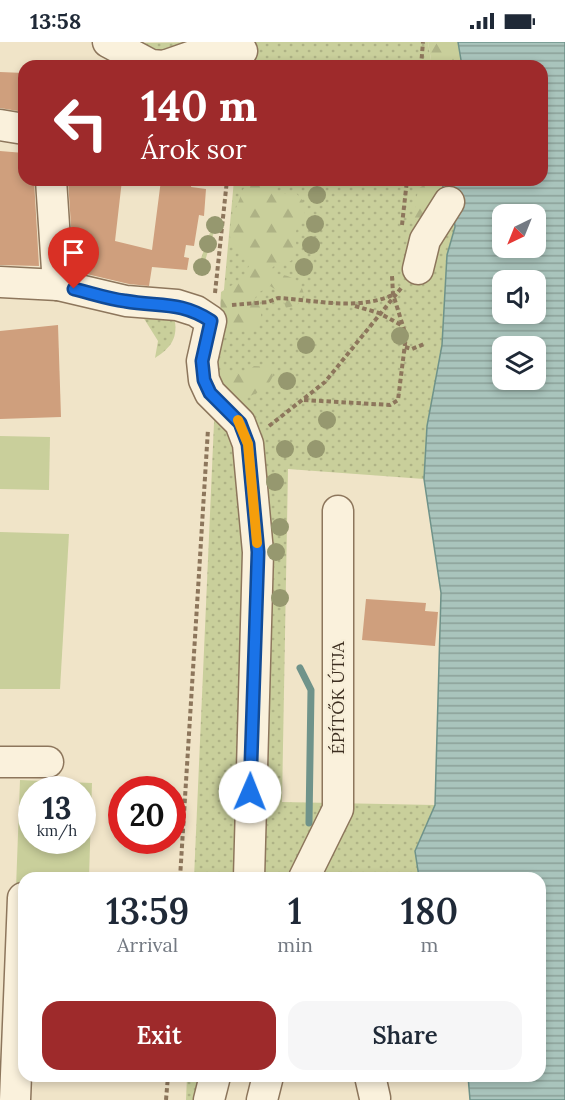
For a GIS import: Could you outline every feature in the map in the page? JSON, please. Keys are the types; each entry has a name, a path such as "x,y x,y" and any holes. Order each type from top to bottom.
{"street":[{"path":"108,42 142,60"},
{"path":"181,60 221,46 241,53"},
{"path":"0,125 18,128"},
{"path":"51,186 58,285"},
{"path":"405,269 449,202"},
{"path":"0,282 58,285 126,301 177,305 195,311 213,313 202,361 204,380 210,393 240,423 248,444 258,552 249,872"},
{"name":"ÉPÍTŐK ÚTJA","path":"307,872 338,809 338,511"},
{"path":"0,762 48,762"},
{"path":"15,1100 18,1024"},
{"path":"209,1100 214,1082"},
{"path":"262,1100 266,1082"}],"path":[{"path":"422,60 423,42"},
{"path":"226,186 213,313 278,298 351,305 379,313 403,326"},
{"path":"401,232 406,186"},
{"path":"351,305 379,301 393,294 410,281 405,269"},
{"path":"248,444 304,400 347,356 393,294 405,269"},
{"path":"304,400 390,405 398,400 405,347 403,326 393,294"},
{"path":"405,347 412,349 424,344"},
{"path":"180,872 210,393"},
{"path":"166,1100 168,1082"}],"green space":[{"path":"208,42 167,60 163,60 134,43"},
{"path":"250,42 428,42 431,60 247,60"},
{"path":"428,42 458,42 461,60 431,60"},
{"path":"233,186 432,186 440,222 448,220 455,227 449,257 444,331 429,428 424,479 288,469 282,802 435,805 415,851 418,872 194,872 216,377"},
{"path":"248,186 267,186 284,194 296,193 303,201 305,215 296,232 297,251 291,261 277,263 271,269 273,274 284,275 297,281 304,294 297,305 286,308 281,293 270,286 258,293 254,300 261,308 261,321 249,330 233,332 225,323 220,304 221,292 242,279 249,266 240,249 232,246 230,238 231,223 243,189"},
{"path":"422,186 443,186 444,193 420,226 414,217 418,189"},
{"path":"215,218 218,219 201,274 196,273"},
{"path":"53,295 174,317 174,336 169,346 155,358 158,341 143,317 117,315 56,297 50,300"},
{"path":"254,366 270,367 273,376 270,382 256,394 231,402 216,377 226,371 244,375"},
{"path":"0,436 50,437 49,490 0,489"},
{"path":"0,532 69,534 60,689 0,689"},
{"path":"18,834 18,854 90,854 89,872 18,872 18,888 16,888"},
{"path":"187,1082 230,1082 225,1100 186,1100"}],"water":[{"path":"458,42 565,42 565,1100 470,1100 468,1082 546,1082 546,872 418,872 415,851 435,805 441,593 424,479 427,426 442,345 447,255 455,227 453,207 444,193 443,186 548,186 548,60 461,60"}],"building":[{"path":"0,72 18,73 18,111 0,108"},
{"path":"0,151 18,152 18,186 34,186 39,266 0,265"},
{"path":"68,186 121,186 115,241 152,250 160,186 191,186 206,189 204,216 199,215 194,246 186,245 184,257 189,258 187,270 152,267 149,286 129,284 74,271"},
{"path":"58,325 61,417 0,419 0,331"},
{"path":"366,599 426,603 425,611 438,612 435,646 362,640"}],"waterway":[{"path":"300,668 311,690 309,823"}],"slow traffic":[{"path":"238,420 248,444 251,501 257,543"}],"route":[{"path":"74,289 126,301 177,305 195,311 211,321 202,361 204,380 210,393 231,411 240,423 248,444 251,501 258,552 258,586 254,616 255,665 250,792"}]}
